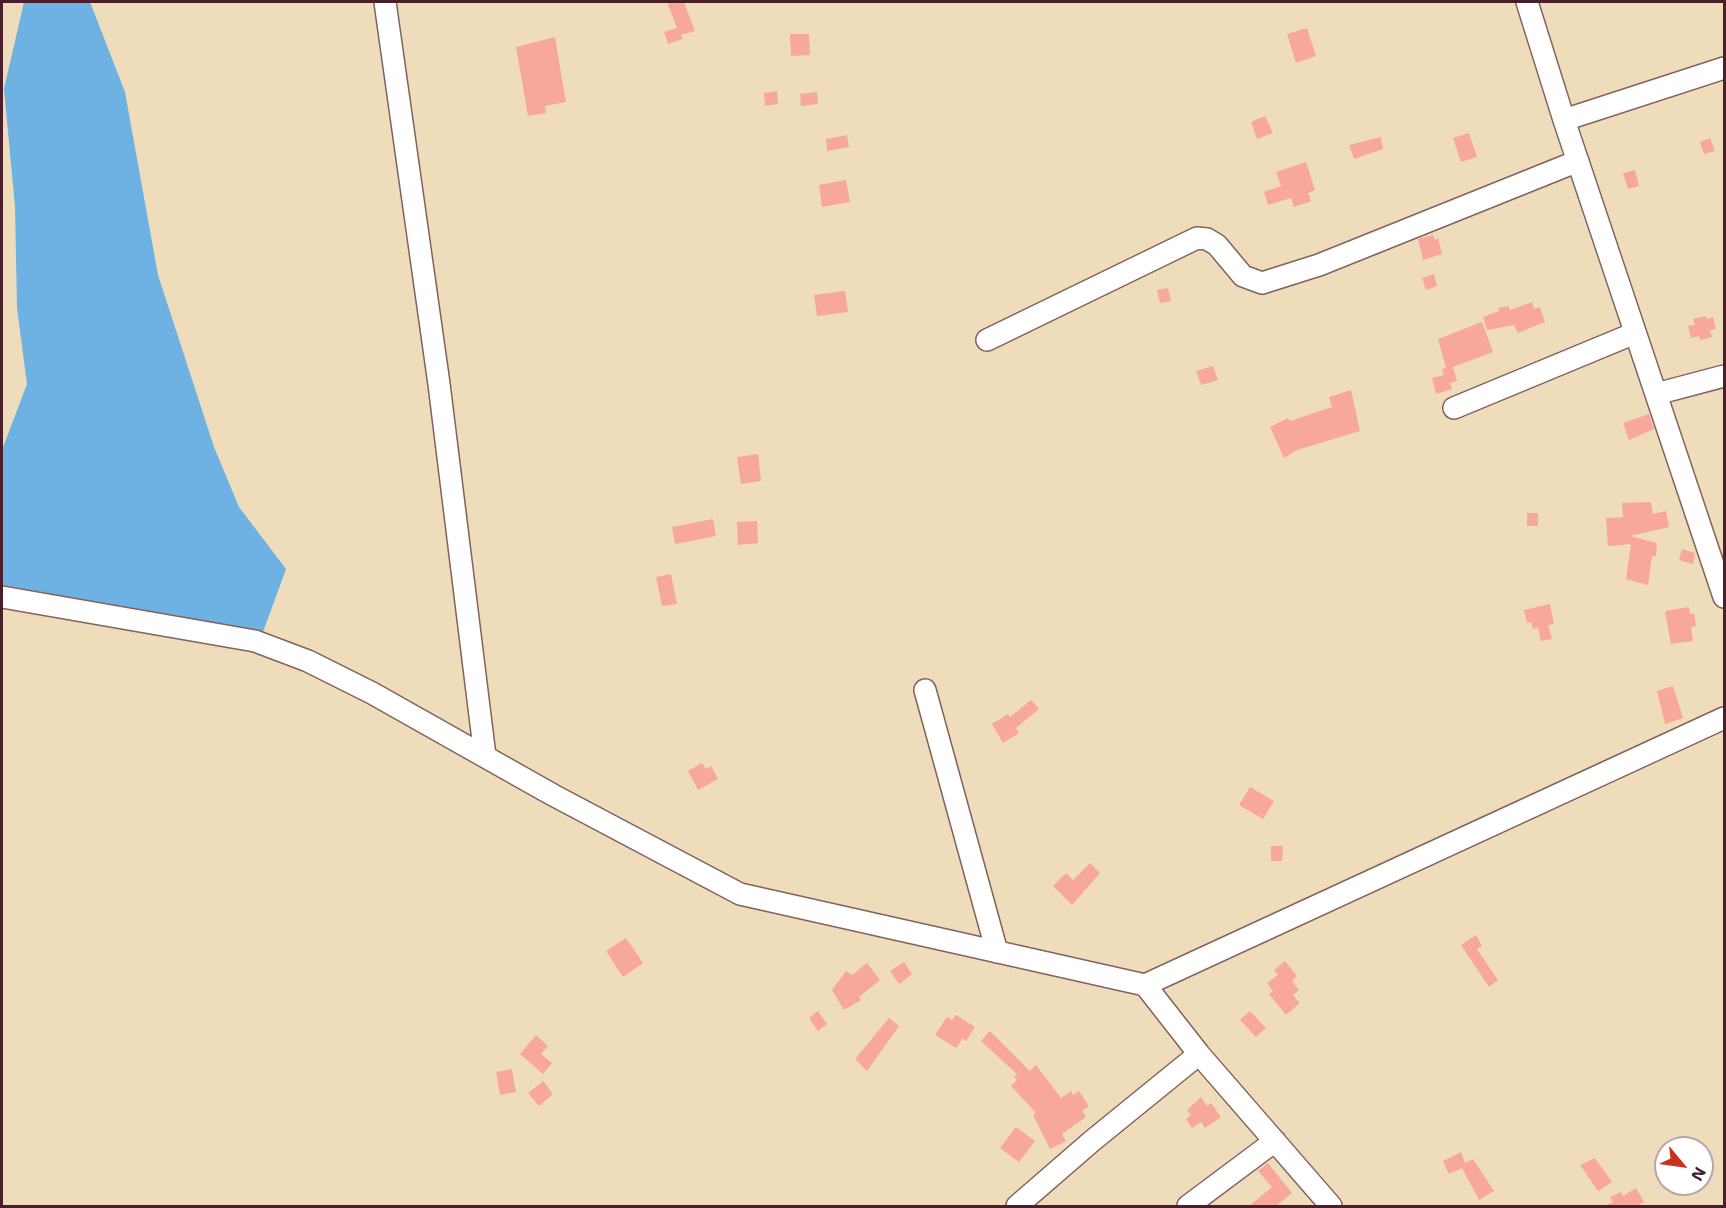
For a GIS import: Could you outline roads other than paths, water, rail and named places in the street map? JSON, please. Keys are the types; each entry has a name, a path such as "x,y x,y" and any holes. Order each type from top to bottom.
{"street":[{"path":"385,2 439,384 484,756"},
{"path":"1527,2 1564,120 1725,597"},
{"path":"1564,120 1725,68"},
{"path":"987,340 1197,238 1207,239 1217,245 1243,276 1262,283 1319,265 1578,161"},
{"path":"1455,408 1635,333"},
{"path":"1656,394 1725,376"},
{"path":"2,597 255,641 308,661 372,693 740,894 1145,986 1725,718"},
{"path":"925,690 997,952"},
{"path":"1145,986 1199,1054 1331,1206"},
{"path":"1017,1206 1092,1141 1199,1054"},
{"path":"1188,1206 1275,1141"}],"water":[{"path":"24,2 90,2 125,92 158,275 214,447 239,507 286,569 263,632 2,585 2,450 27,384 17,308 15,207 4,89"}]}
